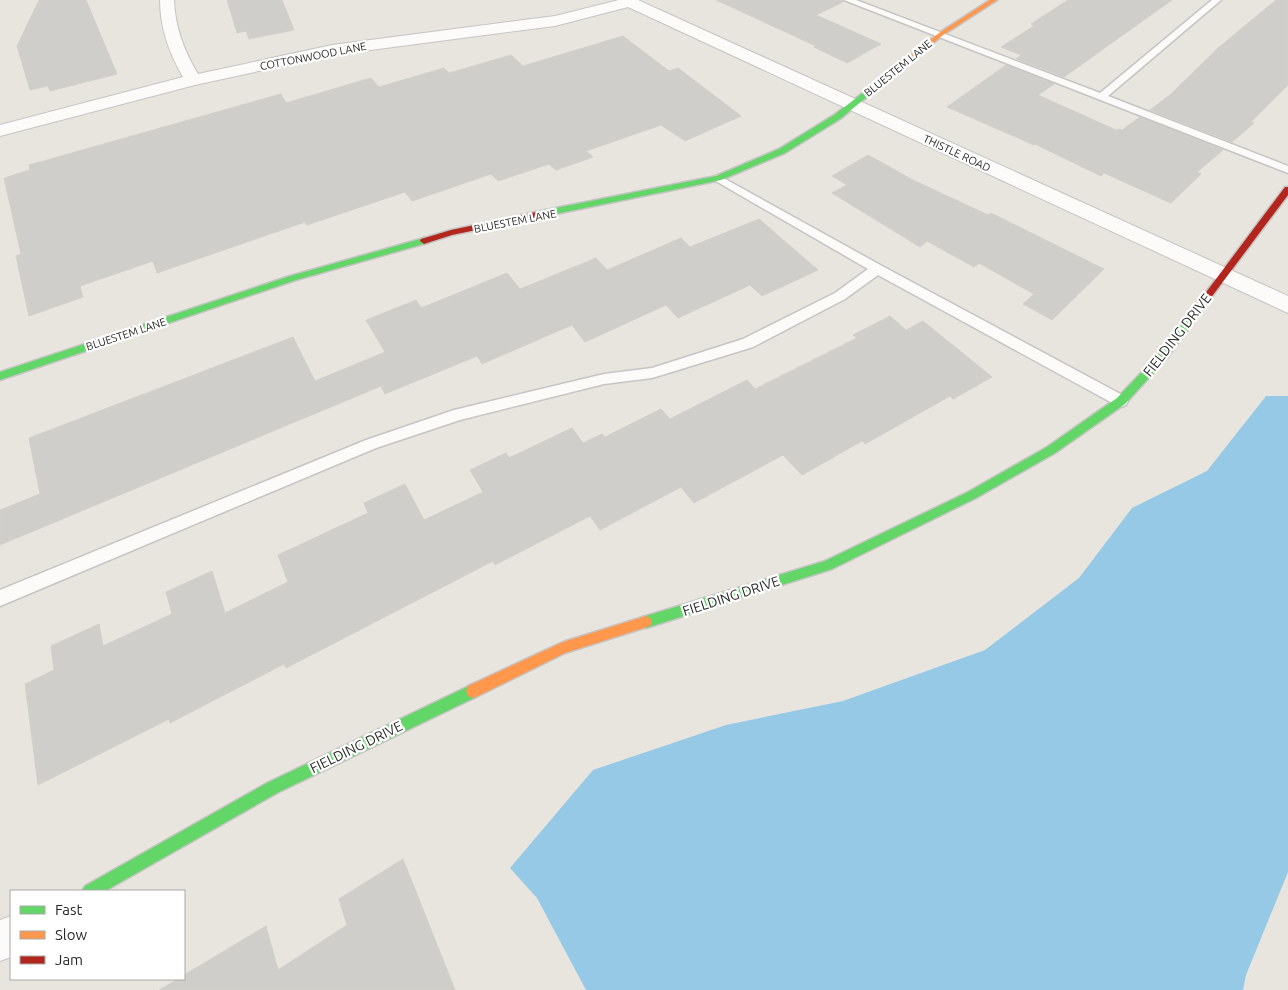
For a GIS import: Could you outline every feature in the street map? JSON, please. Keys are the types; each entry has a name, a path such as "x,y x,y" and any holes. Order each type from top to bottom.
{"street":[{"path":"167,0 170,29 180,59 193,80"},
{"name":"BLUESTEM LANE","path":"0,376 293,278 451,233 718,178 782,151 852,105 941,34 994,0"},
{"name":"COTTONWOOD LANE","path":"0,131 193,80 332,50 555,21 627,1"},
{"name":"THISTLE ROAD","path":"627,1 1288,305"},
{"name":"FIELDING DRIVE","path":"92,890 272,788 563,648 828,565 972,495 1051,450 1121,401 1164,355 1288,189"}],"lane":[{"path":"848,0 941,34 1288,170"},
{"path":"1101,97 1216,0"},
{"path":"718,178 877,269 1121,401"},
{"path":"0,598 371,444 459,414 604,380 652,372 748,343 840,296 877,269"}],"water":[{"path":"1266,396 1288,396 1288,872 1246,975 1243,990 586,990 537,898 510,868 593,770 726,725 843,701 985,650 1079,578 1132,508 1207,471"}],"building":[{"path":"39,0 86,0 117,74 50,91 48,86 30,90 17,46"},
{"path":"227,0 282,0 294,30 249,39 246,31 237,33"},
{"path":"716,0 842,0 843,2 816,15 881,44 847,63 814,47 816,46"},
{"path":"1068,0 1172,0 1064,77 1016,59 1021,55 1001,47 1034,26 1031,24"},
{"path":"1276,0 1288,0 1288,85 1251,122 1254,123 1232,142 1150,110 1170,95 1218,48"},
{"path":"623,36 669,71 678,68 741,116 685,141 661,125 586,151 593,157 556,170 549,164 498,181 491,174 412,201 405,192 307,225 305,222 157,273 153,261 80,286 83,297 29,316 16,256 21,254 4,178 30,170 29,165 281,94 286,103 371,78 379,87 444,68 449,73 511,55 523,66"},
{"path":"1006,65 1054,84 1038,95 1116,130 1122,130 1140,117 1223,150 1197,172 1201,174 1171,203 1104,173 1101,176 1035,144 947,107"},
{"path":"868,155 913,180 988,215 991,213 1104,269 1052,320 1023,304 1034,294 979,263 974,267 927,241 920,247 832,193 847,185 832,176"},
{"path":"759,219 818,270 762,296 750,285 678,318 666,305 585,342 572,325 482,364 477,356 385,394 381,386 0,545 0,510 40,494 29,438 293,337 315,381 385,352 366,320 416,300 421,308 507,273 520,289 596,258 607,270 681,238 690,247"},
{"path":"890,316 906,330 923,321 992,377 953,399 950,396 865,444 862,441 802,475 783,455 694,503 681,487 600,530 590,516 495,565 493,561 286,668 284,664 170,723 169,719 38,785 25,684 54,670 51,646 99,624 103,646 172,614 166,592 212,571 225,613 288,582 278,555 368,513 364,503 405,484 424,520 483,492 470,470 506,453 509,458 572,428 583,443 602,434 605,437 661,409 670,419 747,380 755,389 857,338 853,335"},
{"path":"403,859 455,990 159,990 176,980 185,980 185,974 266,926 278,970 347,925 339,899"}],"traffic: fast":[{"path":"536,215 718,178 782,151 837,117 910,59"},
{"path":"0,376 293,278 424,241"},
{"path":"646,622 828,565 972,495 1051,450 1121,401 1164,355 1204,301"},
{"path":"92,890 272,788 473,691"}],"traffic: slow":[{"path":"910,59 941,34 994,0"},
{"path":"473,691 563,648 646,622"}],"traffic: jam":[{"path":"1204,301 1288,189"},
{"path":"424,241 451,233 536,215"}]}
